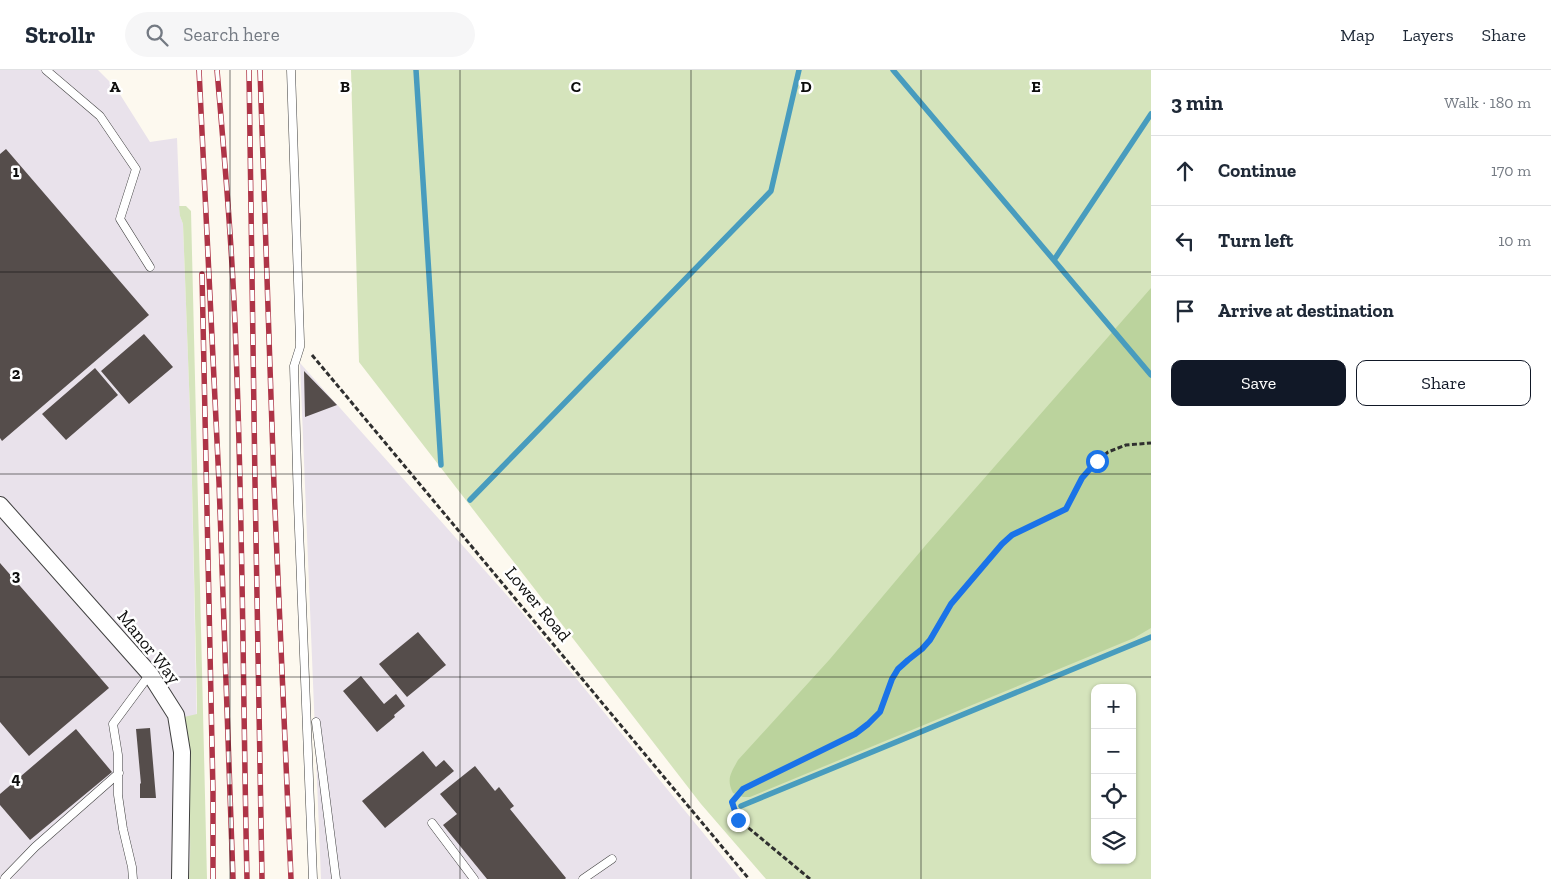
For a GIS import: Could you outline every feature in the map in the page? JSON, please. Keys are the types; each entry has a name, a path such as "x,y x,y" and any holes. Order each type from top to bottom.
{"street":[{"name":"Manor Way","path":"0,505 150,674 176,715 182,752 180,879"}],"lane":[{"path":"46,70 100,116 136,169 120,219 150,267"},
{"path":"291,70 300,341 300,348 294,366 313,879"},
{"path":"133,879 123,829 118,755 113,724 150,674"},
{"path":"316,722 336,879"},
{"path":"6,879 35,847 119,773"},
{"path":"432,823 474,879"},
{"path":"583,879 612,859"}],"path":[{"name":"Lower Road","path":"312,354 749,879"},
{"path":"810,879 738,820 732,802 743,789 855,734 868,724 880,712 890,684 898,669 930,640 951,604 1004,541 1020,531 1066,509 1082,478 1108,452 1126,445 1151,443"}],"shaded area":[{"path":"0,70 98,70 116,88 150,142 177,138 180,216 183,224 191,438 199,827 197,879 0,879"},
{"path":"300,363 520,610 741,879 321,879"}],"green space":[{"path":"351,70 1151,70 1151,879 766,879 701,804 359,362"},
{"path":"179,206 186,206 191,211 207,879 189,879 189,770 184,717 197,714 197,704 191,438 183,224"},
{"path":"1151,288 1151,628 1134,638 750,797 743,797 733,793 730,784 731,772 738,760 830,659 925,546"}],"building":[{"path":"6,149 149,315 2,441 0,438 0,154"},
{"path":"144,334 173,367 129,404 101,371"},
{"path":"95,368 118,395 66,440 42,414"},
{"path":"304,371 337,405 305,417"},
{"path":"0,563 109,688 29,756 0,722"},
{"path":"418,632 446,665 407,697 379,664"},
{"path":"361,676 384,704 396,694 405,706 377,732 343,691"},
{"path":"150,728 156,798 140,798 141,784 136,729"},
{"path":"76,729 112,772 30,840 0,805 0,794"},
{"path":"423,751 436,767 444,760 454,771 385,828 362,801"},
{"path":"475,766 495,791 499,787 514,806 510,809 565,879 487,879 443,825 457,814 440,794"}],"waterway":[{"path":"416,70 441,465"},
{"path":"470,500 771,191 799,70"},
{"path":"893,70 1151,375"},
{"path":"1054,260 1151,114"},
{"path":"741,806 1151,637"}],"railway":[{"path":"199,70 219,482 233,879"},
{"path":"217,70 235,315 242,548 247,879"},
{"path":"249,70 262,879"},
{"path":"260,70 274,486 291,879"},
{"path":"202,274 213,793 213,879"}],"route":[{"path":"738,820 732,802 743,789 855,734 876,717 880,712 888,688 898,669 930,640 951,604 1007,538 1066,509 1082,478 1097,461"}]}
